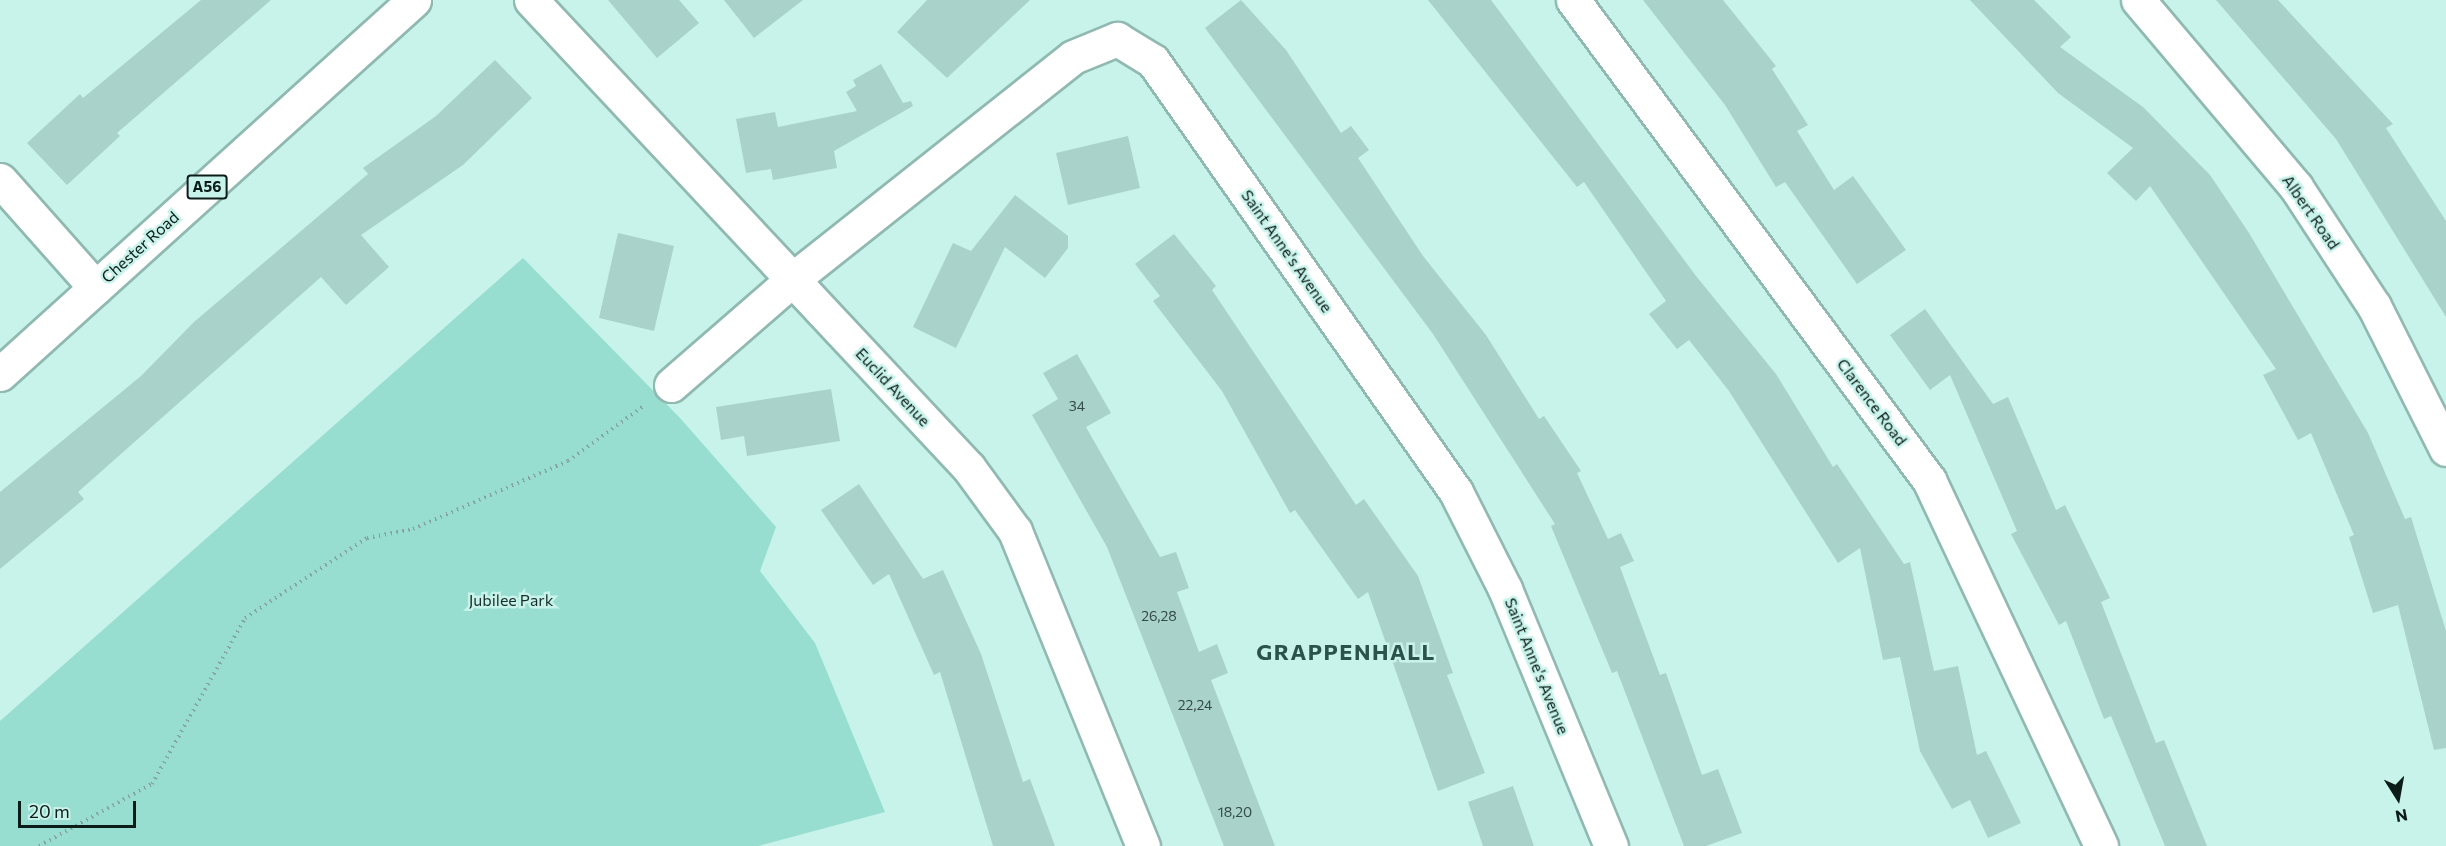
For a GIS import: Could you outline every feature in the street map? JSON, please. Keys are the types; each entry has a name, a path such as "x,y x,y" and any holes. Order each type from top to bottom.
{"street":[{"name":"Chester Road","path":"0,374 414,0"},
{"name":"Euclid Avenue","path":"531,0 969,468 1016,531 1143,846"},
{"name":"Clarence Road","path":"1574,0 1929,480 2101,846"},
{"name":"Albert Road","path":"2138,0 2296,187 2374,306 2446,449"},
{"name":"Saint Anne's Avenue","path":"793,279 1073,57 1117,39 1153,61 1456,492 1505,589 1611,846"},
{"path":"0,180 96,288"},
{"path":"671,386 793,279"}],"path":[{"path":"39,846 152,784 245,618 367,538 413,529 568,461 671,386"}],"green space":[{"name":"Jubilee Park","path":"523,258 680,418 776,527 760,571 815,643 885,812 758,846 0,846 0,721"}],"building":[{"path":"201,0 271,0 117,133 120,136 67,185 27,143 80,94 83,98"},
{"path":"608,0 679,0 699,23 657,58"},
{"path":"724,0 803,0 754,38"},
{"path":"927,0 1030,0 947,78 897,32"},
{"path":"1241,0 1286,50 1341,133 1351,126 1369,150 1358,158 1423,256 1486,335 1539,419 1544,416 1581,471 1577,473 1608,539 1621,533 1634,561 1620,567 1660,675 1666,673 1702,775 1718,769 1742,833 1706,846 1684,846 1617,671 1612,673 1551,526 1555,524 1433,334 1205,28"},
{"path":"1428,0 1491,0 1696,276 1776,374 1833,467 1837,464 1904,564 1910,562 1934,671 1958,666 1977,755 1986,751 2021,823 1988,838 1970,800 1952,809 1920,751 1900,657 1883,660 1860,548 1838,563 1729,391 1689,340 1677,349 1649,314 1666,301 1584,182 1577,187"},
{"path":"1643,0 1723,0 1776,66 1772,69 1808,125 1797,131 1834,190 1853,176 1906,250 1857,284 1785,182 1776,187 1725,105"},
{"path":"1970,0 2034,0 2071,37 2060,47 2143,107 2210,175 2249,233 2368,433 2405,519 2411,517 2446,631 2446,748 2434,750 2398,605 2373,613 2349,537 2354,535 2311,433 2298,440 2263,375 2276,369 2150,186 2136,201 2107,173 2133,148 2058,93"},
{"path":"2216,0 2278,0 2393,124 2386,128 2446,221 2446,317 2336,139"},
{"path":"495,60 532,98 463,165 361,235 389,267 346,305 321,277 78,492 84,499 0,569 0,492 141,376 194,322 368,174 363,168 436,116"},
{"path":"881,64 903,103 911,101 913,106 834,151 837,168 773,180 771,169 746,173 736,119 775,112 778,127 857,111 846,92 856,86 853,80"},
{"path":"1128,136 1140,188 1068,205 1056,153"},
{"path":"1015,195 1068,236 1068,248 1045,278 1005,247 956,348 913,327 953,243 971,251"},
{"path":"618,233 674,246 654,331 599,318"},
{"path":"1174,234 1216,286 1212,290 1356,505 1364,499 1418,576 1453,673 1447,675 1485,773 1438,791 1368,592 1358,599 1295,510 1290,513 1222,391 1153,301 1160,296 1135,264"},
{"path":"1925,309 1993,404 2008,397 2056,510 2065,505 2110,598 2101,602 2156,743 2164,740 2207,846 2165,846 2111,716 2104,719 2066,621 2059,625 2011,534 2017,531 1950,375 1930,390 1890,335"},
{"path":"1077,354 1111,413 1086,427 1160,557 1176,552 1189,588 1177,592 1199,652 1217,644 1228,673 1211,680 1275,846 1224,846 1107,547 1032,415 1058,399 1043,373"},
{"path":"831,389 840,441 747,456 744,436 721,440 716,407"},
{"path":"859,484 923,579 943,570 981,654 1023,782 1030,779 1055,846 993,846 940,672 934,675 889,574 873,585 821,510"},
{"path":"1513,786 1534,846 1483,846 1468,802"}],"district":[{"name":"GRAPPENHALL","path":"1346,652"}]}
